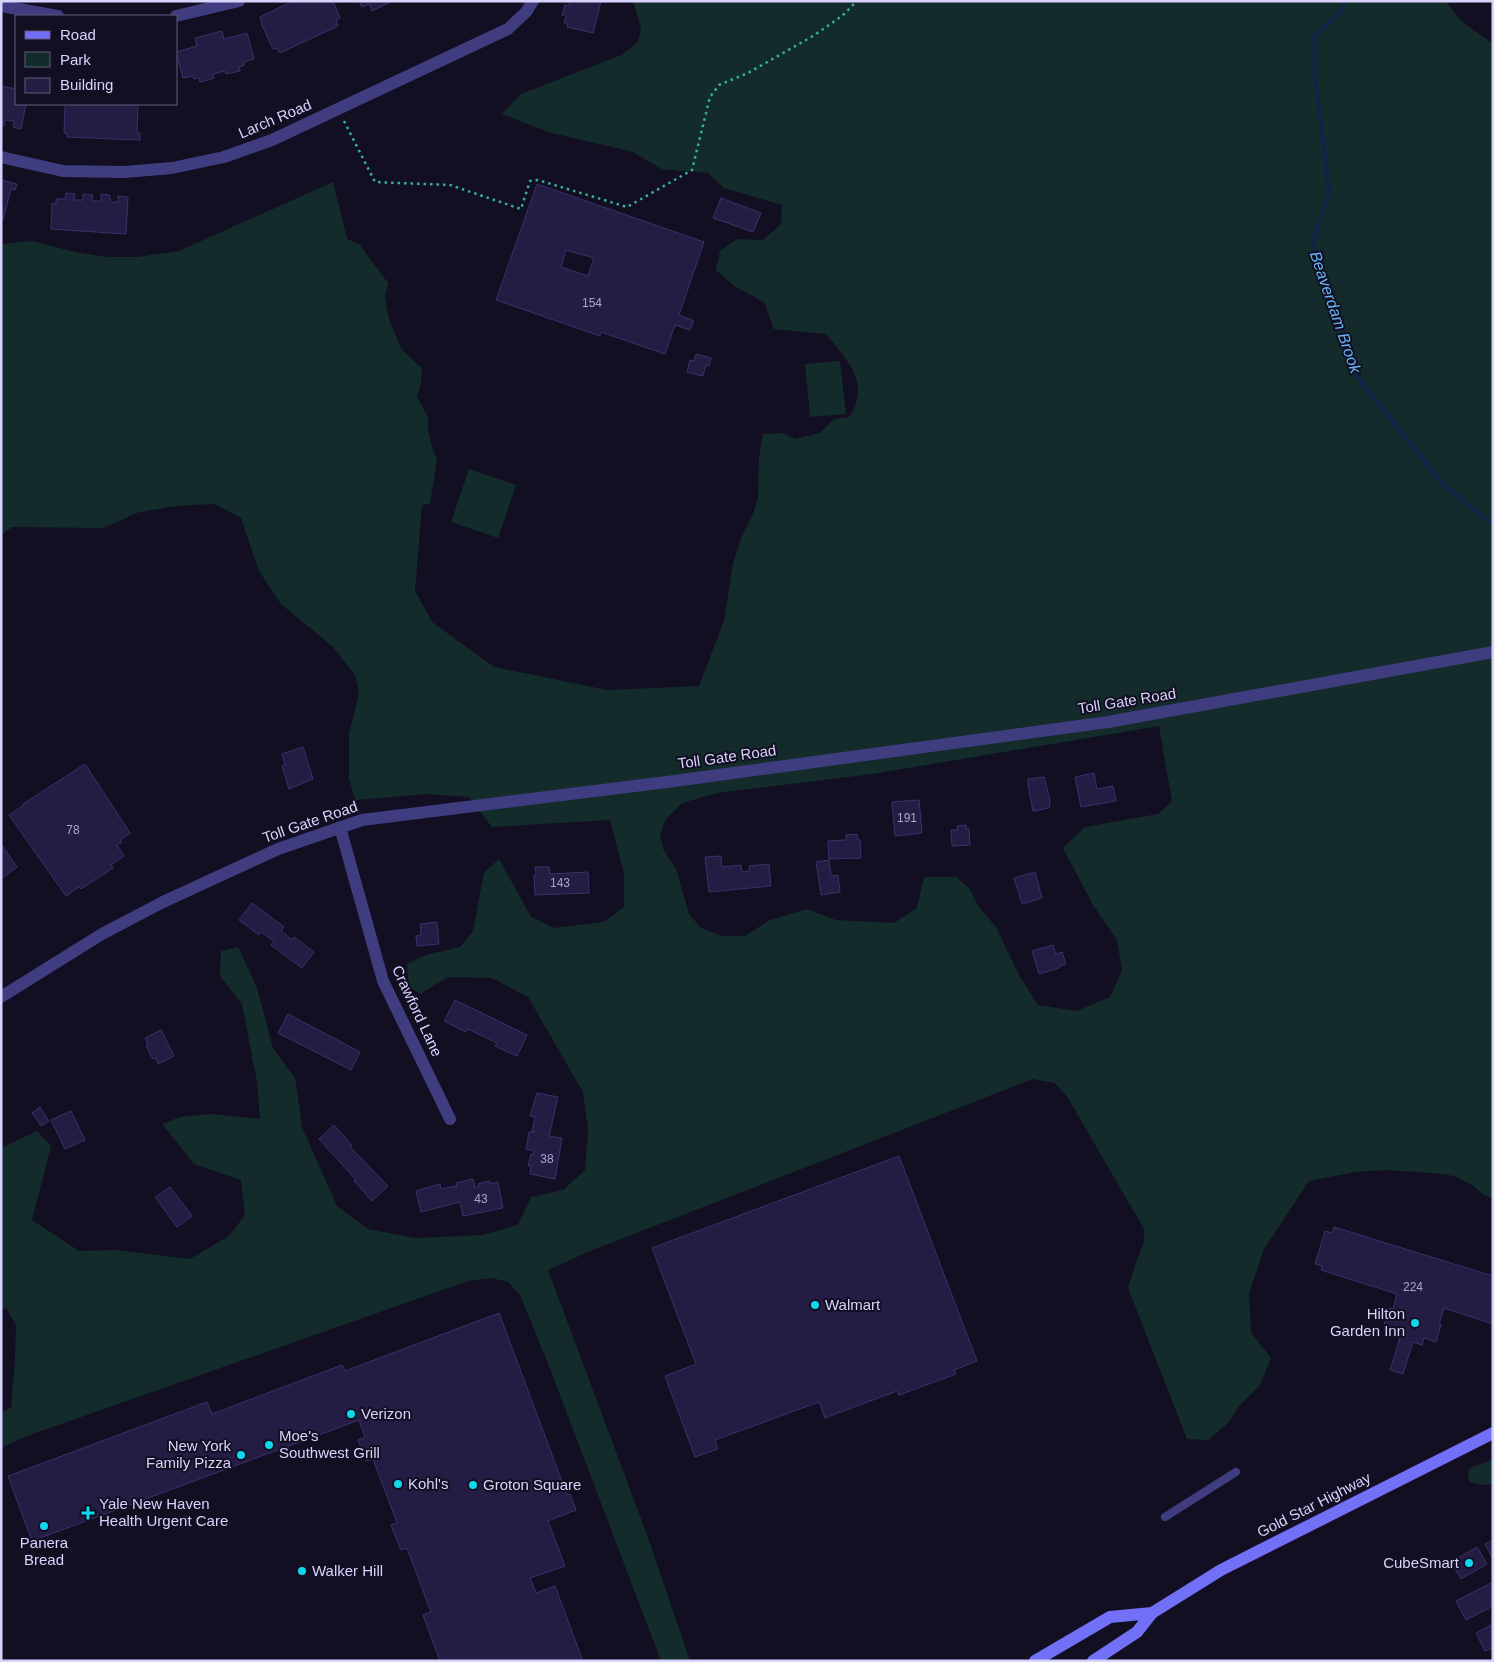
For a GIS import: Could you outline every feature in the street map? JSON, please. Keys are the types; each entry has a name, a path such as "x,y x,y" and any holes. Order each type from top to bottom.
{"main road":[{"name":"Gold Star Highway","path":"1093,1661 1137,1632 1152,1613 1221,1570 1493,1432"},
{"name":"Gold Star Highway","path":"1035,1661 1110,1618 1152,1613"}],"street":[{"path":"178,16 239,1"},
{"name":"Larch Road","path":"1,156 63,170 124,172 172,168 224,157 272,140 508,29 526,12 533,1"},
{"path":"1,6 52,15"},
{"name":"Toll Gate Road","path":"1,997 102,934 163,902 278,849 362,820 667,782 1108,722 1493,652"},
{"name":"Crawford Lane","path":"340,827 381,975 450,1118"}],"lane":[{"path":"1165,1517 1236,1472"}],"path":[{"path":"338,109 375,182 450,185 521,209 530,181 538,180 627,207 692,170 710,97 719,85 748,73 813,36 842,16 856,1"}],"green space":[{"path":"633,1 1446,1 1461,21 1493,44 1493,1198 1484,1195 1472,1185 1454,1176 1433,1173 1386,1170 1355,1172 1309,1181 1264,1249 1249,1293 1251,1333 1271,1358 1260,1385 1240,1405 1228,1423 1208,1440 1187,1439 1128,1288 1144,1242 1144,1229 1068,1098 1055,1083 1033,1079 590,1251 548,1270 646,1532 690,1661 661,1661 549,1366 520,1295 508,1282 492,1278 468,1281 27,1436 1,1448 1,1413 11,1407 16,1325 6,1308 1,1309 1,1148 37,1131 51,1146 32,1220 79,1251 116,1250 190,1259 229,1236 245,1215 241,1180 194,1164 162,1124 180,1117 212,1114 260,1119 257,1082 242,1004 220,976 221,951 238,947 257,988 273,1048 295,1078 302,1127 337,1206 368,1229 416,1238 482,1235 518,1225 531,1197 563,1190 585,1170 588,1130 583,1092 528,997 492,978 448,977 420,994 409,987 407,964 426,955 460,947 473,931 484,873 499,859 531,917 554,928 604,922 624,907 624,873 610,820 492,827 469,797 427,794 355,800 349,778 349,734 359,693 355,675 333,647 281,604 259,571 241,518 215,504 192,505 136,513 104,528 12,527 1,535 1,244 32,241 75,252 106,257 137,257 179,251 333,182 347,239 359,244 388,283 385,297 389,320 402,350 422,368 421,383 417,397 428,417 428,430 433,451 437,458 430,504 422,505 415,591 432,622 494,667 607,690 699,686 724,621 733,563 742,536 754,512 758,497 759,457 763,434 783,433 795,439 820,433 834,419 849,417 858,393 854,372 842,353 826,334 774,329 764,302 734,286 716,270 720,251 737,239 763,240 781,224 782,205 724,188 708,173 662,169 633,152 548,132 502,114 521,94 621,55 638,42 641,28","holes":["1159,726 1172,801 1158,814 1085,827 1063,848 1093,905 1117,940 1122,971 1110,997 1077,1011 1038,1005 1019,975 996,927 979,907 969,888 956,877 924,877 917,908 894,923 836,920 807,909 770,920 745,936 721,936 700,927 689,914 676,869 663,849 660,834 666,819 682,803 717,793 872,774"]},
{"path":"840,361 846,414 810,417 805,364"},
{"path":"469,469 516,485 498,538 451,522"},
{"path":"1493,1459 1493,1484 1482,1485 1469,1482 1468,1471 1470,1468"}],"building":[{"path":"293,1 333,1 340,18 336,20 338,26 280,53 277,48 273,49 260,17"},
{"path":"359,1 392,1 372,11 369,4 362,7"},
{"path":"570,1 601,1 593,33 567,27 568,23 564,23 566,16 562,15 565,5 569,6"},
{"path":"222,31 224,39 247,33 254,59 244,62 244,65 239,67 240,71 226,74 225,71 213,74 214,78 200,82 199,78 194,79 193,76 183,78 178,51 197,46 195,38"},
{"path":"1,86 15,89 15,105 26,105 21,129 13,127 14,121 5,120 4,126 1,125"},
{"path":"65,105 138,105 137,133 140,133 140,140 67,137 67,133 64,133"},
{"path":"1,180 17,184 15,190 11,189 3,220 1,220"},
{"path":"537,184 704,242 679,315 694,321 690,330 675,325 665,354 601,332 600,336 496,300","holes":["566,250 594,258 588,276 561,267"]},
{"path":"66,193 75,194 74,200 83,200 83,194 93,195 92,201 101,201 101,194 110,195 110,202 118,202 118,196 128,197 126,234 51,229 52,203 56,204 56,199 65,199"},
{"path":"721,198 761,213 753,232 713,218"},
{"path":"696,354 711,358 709,366 706,365 703,376 687,372 690,360 694,361"},
{"path":"303,747 313,779 289,789 282,766 285,765 282,754"},
{"path":"85,764 130,833 120,840 122,842 117,845 124,856 111,865 113,868 81,889 79,887 66,896 9,815"},
{"path":"1094,773 1097,789 1113,786 1116,801 1081,807 1075,777"},
{"path":"1044,777 1050,801 1049,808 1033,811 1028,779"},
{"path":"919,800 922,833 895,836 892,802"},
{"path":"966,825 966,829 969,829 970,845 952,846 951,830 958,830 957,826"},
{"path":"857,834 858,840 860,840 861,858 829,859 828,841 846,840 846,835"},
{"path":"1,844 17,867 1,879"},
{"path":"721,856 722,867 741,865 742,872 750,871 749,866 769,864 771,886 709,892 705,857"},
{"path":"829,860 831,876 838,875 840,892 821,895 816,862"},
{"path":"535,867 549,867 550,874 588,872 589,893 535,895"},
{"path":"1035,872 1042,898 1022,904 1014,878"},
{"path":"252,903 284,927 281,931 292,940 294,937 314,952 302,968 271,945 274,941 261,932 259,935 239,920"},
{"path":"437,922 439,944 417,946 416,936 421,935 420,924"},
{"path":"1053,945 1056,954 1062,952 1066,964 1039,974 1032,951"},
{"path":"455,1000 527,1035 517,1056 495,1046 497,1043 468,1029 466,1032 444,1021"},
{"path":"288,1014 360,1052 351,1070 278,1033"},
{"path":"161,1030 174,1056 158,1064 156,1058 153,1059 146,1046 148,1044 145,1038"},
{"path":"537,1093 558,1097 549,1136 562,1138 555,1179 530,1174 531,1166 528,1166 531,1154 533,1155 534,1151 526,1149 529,1132 535,1132 532,1131 535,1117 530,1116"},
{"path":"40,1107 49,1121 41,1126 32,1113"},
{"path":"71,1111 85,1140 65,1149 51,1120"},
{"path":"334,1125 352,1145 350,1147 388,1186 372,1201 319,1139"},
{"name":"Walmart","path":"899,1156 977,1361 954,1370 956,1374 899,1395 897,1391 825,1418 819,1402 715,1440 718,1449 695,1457 665,1376 696,1364 652,1248"},
{"path":"473,1179 475,1187 479,1187 478,1184 490,1181 490,1184 498,1182 503,1208 463,1216 460,1202 421,1212 416,1191 440,1184 441,1189 455,1186 457,1188 456,1183"},
{"path":"170,1187 192,1216 177,1227 155,1197"},
{"path":"1334,1227 1493,1276 1493,1324 1444,1308 1436,1342 1424,1338 1422,1345 1413,1342 1403,1374 1390,1370 1400,1338 1391,1336 1394,1328 1384,1325 1389,1308 1393,1309 1397,1294 1321,1270 1322,1266 1315,1264 1325,1231 1332,1233"},
{"name":"Groton Square","path":"499,1313 567,1495 570,1494 576,1510 548,1521 565,1566 530,1578 536,1593 555,1586 583,1661 440,1661 423,1615 431,1612 407,1548 401,1550 391,1525 397,1523 373,1459 366,1461 358,1440 365,1437 359,1420 32,1541 8,1476 207,1402 212,1414 342,1365 345,1371"},
{"path":"1493,1540 1493,1559 1485,1544"},
{"name":"CubeSmart","path":"1477,1547 1487,1564 1461,1579 1451,1562"},
{"path":"1493,1582 1493,1606 1466,1620 1456,1601"},
{"path":"1493,1624 1493,1648 1485,1651 1476,1633"}],"waterway":[{"name":"Beaverdam Brook","path":"1345,1 1341,12 1315,35 1315,75 1329,192 1313,243 1359,379 1443,484 1493,525"}],"place":[{"name":"Walmart","path":"815,1305"},
{"name":"Hilton Garden Inn","path":"1415,1323"},
{"name":"Verizon","path":"351,1414"},
{"name":"Moe's Southwest Grill","path":"269,1445"},
{"name":"New York Family Pizza","path":"241,1455"},
{"name":"Kohl's","path":"398,1484"},
{"name":"Groton Square","path":"473,1485"},
{"name":"Yale New Haven Health Urgent Care","path":"88,1513"},
{"name":"Panera Bread","path":"44,1526"},
{"name":"CubeSmart","path":"1469,1563"},
{"name":"Walker Hill","path":"302,1571"}]}
